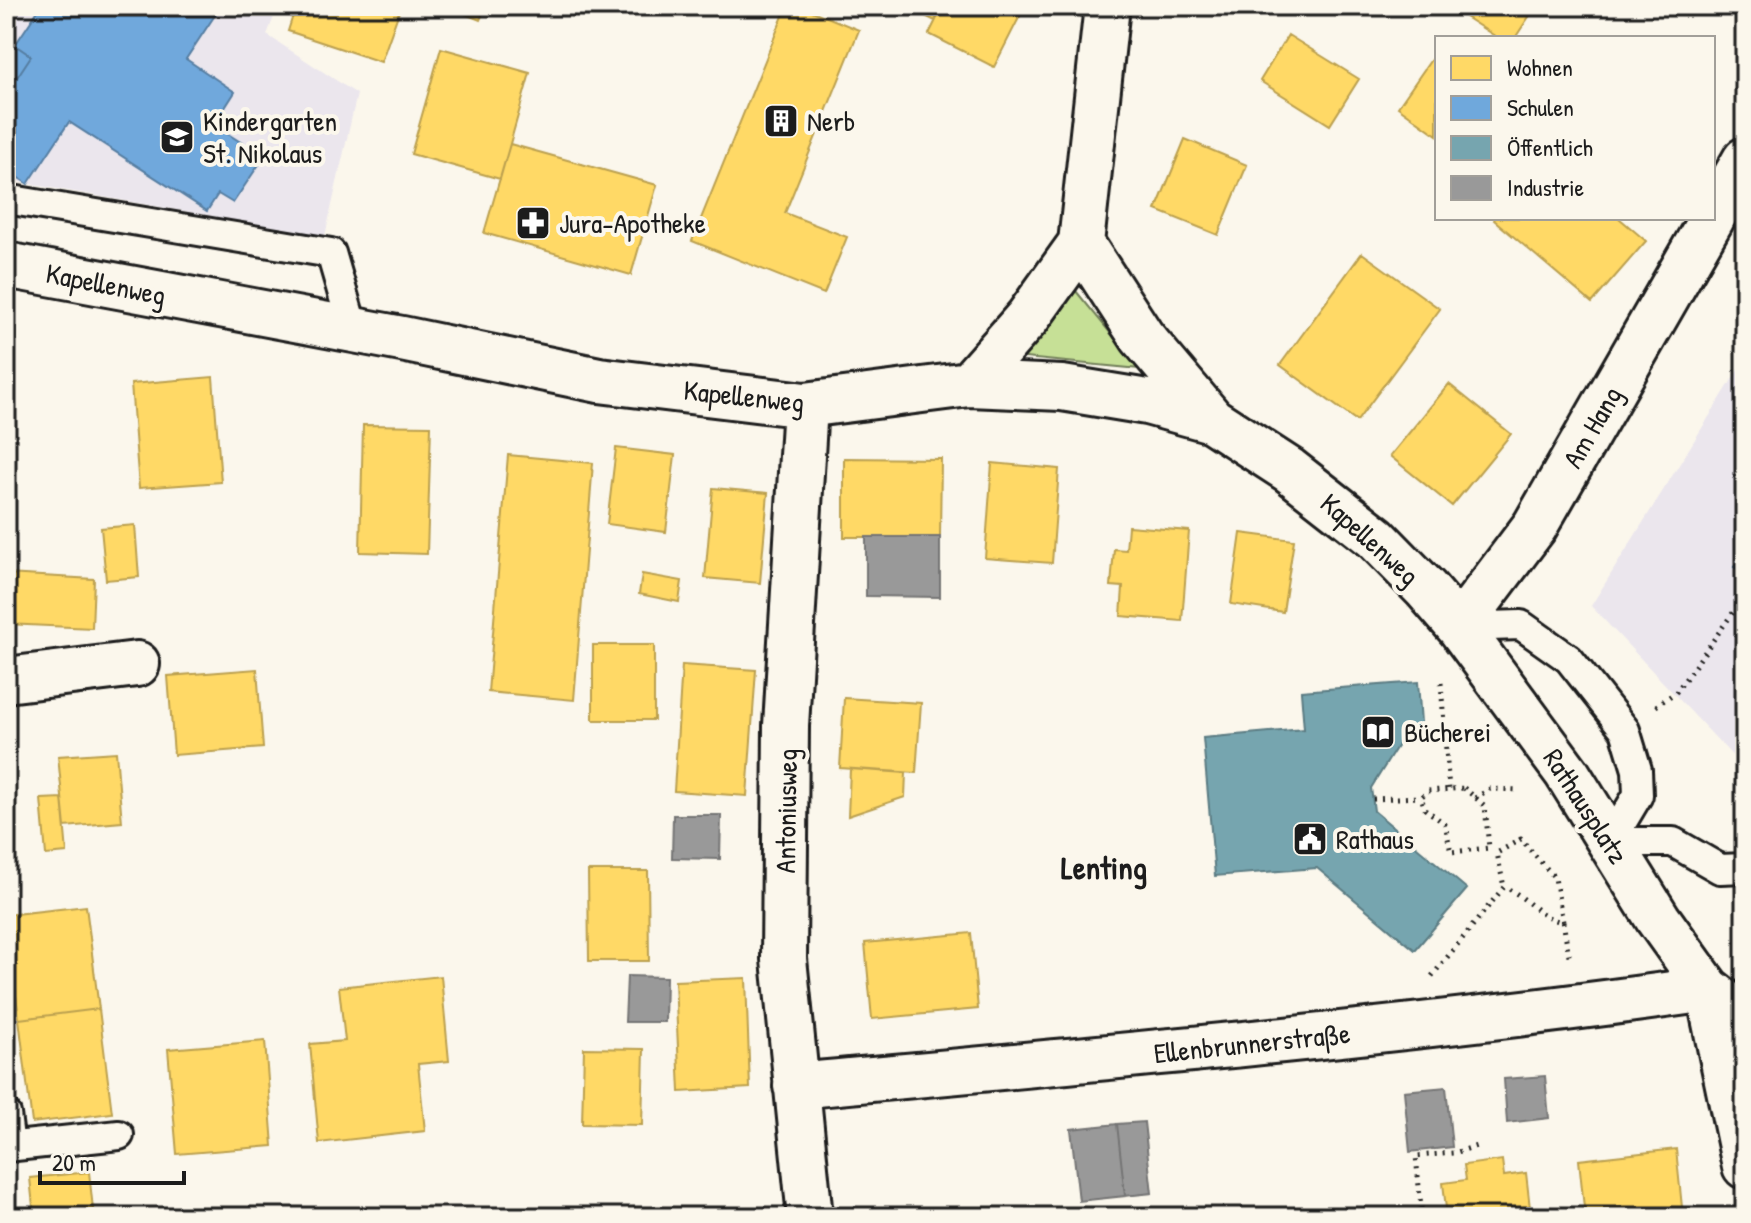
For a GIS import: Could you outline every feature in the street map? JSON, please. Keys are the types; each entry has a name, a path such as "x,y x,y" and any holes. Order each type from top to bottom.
{"street":[{"path":"969,384 1028,317 1081,243 1107,6"},
{"name":"Am Hang","path":"1715,212 1745,160"},
{"name":"Am Hang","path":"1459,627 1535,526 1710,220"},
{"path":"1081,243 1142,337 1212,420"},
{"name":"Kapellenweg","path":"6,265 353,329 599,380 805,405 969,384 1062,388 1147,402 1212,420 1289,470 1376,538 1459,627"},
{"name":"Antoniusweg","path":"805,405 786,726 784,959 810,1217"},
{"name":"Rathausplatz","path":"1459,627 1567,773 1658,919 1708,989"},
{"path":"6,680 137,664"},
{"path":"1708,989 1745,1018"},
{"path":"1708,989 1744,1151"},
{"name":"Ellenbrunnerstraße","path":"796,1086 1387,1028 1708,989"}],"lane":[{"path":"6,199 331,253 353,329"},
{"path":"1459,627 1521,625 1569,659 1625,730 1637,770 1638,795 1610,842"},
{"path":"1610,842 1673,842 1720,869 1745,868"},
{"path":"6,1114 8,1147 119,1135"}],"path":[{"path":"1676,692 1745,596"},
{"path":"1440,676 1449,790"},
{"path":"1373,799 1421,797 1428,791 1464,788 1485,806 1489,848"},
{"path":"1475,798 1490,789 1531,790"},
{"path":"1421,797 1425,809 1445,824 1451,852 1489,848 1497,853 1504,887"},
{"path":"1497,853 1521,839 1555,878 1563,922 1546,919 1517,893 1504,887"},
{"path":"1387,1028 1504,887"},
{"path":"1422,1217 1416,1156 1454,1153 1480,1145"}],"shaded area":[{"name":"Kindergarten St. Nikolaus","path":"6,6 278,6 267,35 357,94 325,236 6,180"},
{"path":"1745,359 1745,769 1591,606"}],"green space":[{"path":"1071,285 1140,369 1014,357"}],"building: Wohnen":[{"path":"296,6 401,6 381,62 288,31"},
{"path":"445,6 486,6 480,20"},
{"name":"Nerb","path":"787,6 800,6 859,30 785,213 847,237 824,294 692,241"},
{"path":"905,6 943,6 935,21"},
{"path":"943,6 1025,6 994,67 929,34"},
{"path":"1448,6 1536,6 1516,36 1495,36"},
{"path":"1288,35 1359,79 1330,125 1260,81"},
{"path":"441,48 530,73 500,179 411,154"},
{"path":"1435,54 1435,134 1398,107"},
{"path":"1185,139 1247,165 1218,235 1156,210"},
{"path":"510,144 657,185 631,275 484,233"},
{"path":"1494,220 1621,220 1646,241 1592,303"},
{"path":"1362,253 1440,309 1357,421 1280,365"},
{"path":"213,377 221,482 139,488 131,384"},
{"path":"1449,384 1511,434 1452,506 1390,456"},
{"path":"363,425 431,426 427,554 360,552"},
{"path":"616,448 675,455 666,532 607,524"},
{"path":"508,455 593,463 574,700 488,692"},
{"path":"844,458 941,459 940,537 844,537"},
{"path":"992,463 1059,469 1052,563 985,558"},
{"path":"713,488 768,493 760,583 705,578"},
{"path":"135,525 139,577 106,580 101,528"},
{"path":"1128,526 1189,531 1182,621 1121,616 1123,587 1111,586 1114,549 1126,550"},
{"path":"1241,533 1294,540 1283,612 1231,604"},
{"path":"6,574 94,579 92,628 6,624"},
{"path":"642,574 682,581 679,602 639,594"},
{"path":"593,645 654,645 654,720 593,720"},
{"path":"682,665 756,670 747,796 674,791"},
{"path":"257,669 263,748 174,755 168,676"},
{"path":"844,698 921,703 916,773 840,768"},
{"path":"116,752 122,822 65,827 58,756"},
{"path":"850,769 906,773 905,797 848,816"},
{"path":"62,798 67,853 46,855 41,799"},
{"path":"588,871 648,871 649,961 589,961"},
{"path":"86,906 99,1009 19,1019 6,915"},
{"path":"971,933 978,1009 872,1019 865,943"},
{"path":"441,976 449,1061 418,1064 425,1131 319,1143 310,1044 345,1041 339,987"},
{"path":"746,978 750,1088 680,1092 675,981"},
{"path":"99,1009 112,1113 32,1123 19,1019"},
{"path":"265,1041 273,1146 177,1154 168,1049"},
{"path":"584,1048 644,1049 642,1125 582,1124"},
{"path":"1676,1149 1683,1217 1585,1217 1579,1160"},
{"path":"1502,1160 1504,1176 1526,1173 1531,1217 1447,1217 1443,1183 1466,1180 1464,1165"},
{"path":"89,1172 93,1209 34,1216 30,1178"},
{"path":"737,1212 738,1217 680,1217"}],"building: Schulen":[{"path":"41,6 221,6 186,59 235,92 214,125 264,157 233,203 218,194 207,211 69,122 28,184 6,170 6,94 31,56 15,45"},
{"path":"6,39 31,56 6,94"},
{"path":"1745,551 1745,574 1734,567"}],"building: Öffentlich":[{"name":"Rathaus","path":"1418,682 1422,736 1403,737 1371,788 1374,811 1467,889 1415,950 1317,868 1215,876 1203,738 1304,729 1301,691"}],"building: Industrie":[{"path":"866,537 940,537 940,597 866,596"},
{"path":"673,815 721,815 720,859 672,858"},
{"path":"627,976 666,977 665,1022 625,1022"},
{"path":"1545,1076 1549,1118 1507,1123 1504,1079"},
{"path":"1446,1087 1452,1147 1410,1152 1404,1091"},
{"path":"1144,1122 1152,1193 1125,1196 1117,1124"},
{"path":"1117,1124 1125,1196 1079,1201 1071,1129"}],"place":[{"name":"Nerb","path":"781,121"},
{"name":"Kindergarten St. Nikolaus","path":"177,137"},
{"name":"Jura-Apotheke","path":"533,223"},
{"name":"Bücherei","path":"1378,732"},
{"name":"Rathaus","path":"1310,839"}],"district":[{"name":"Lenting","path":"1104,868"}]}
